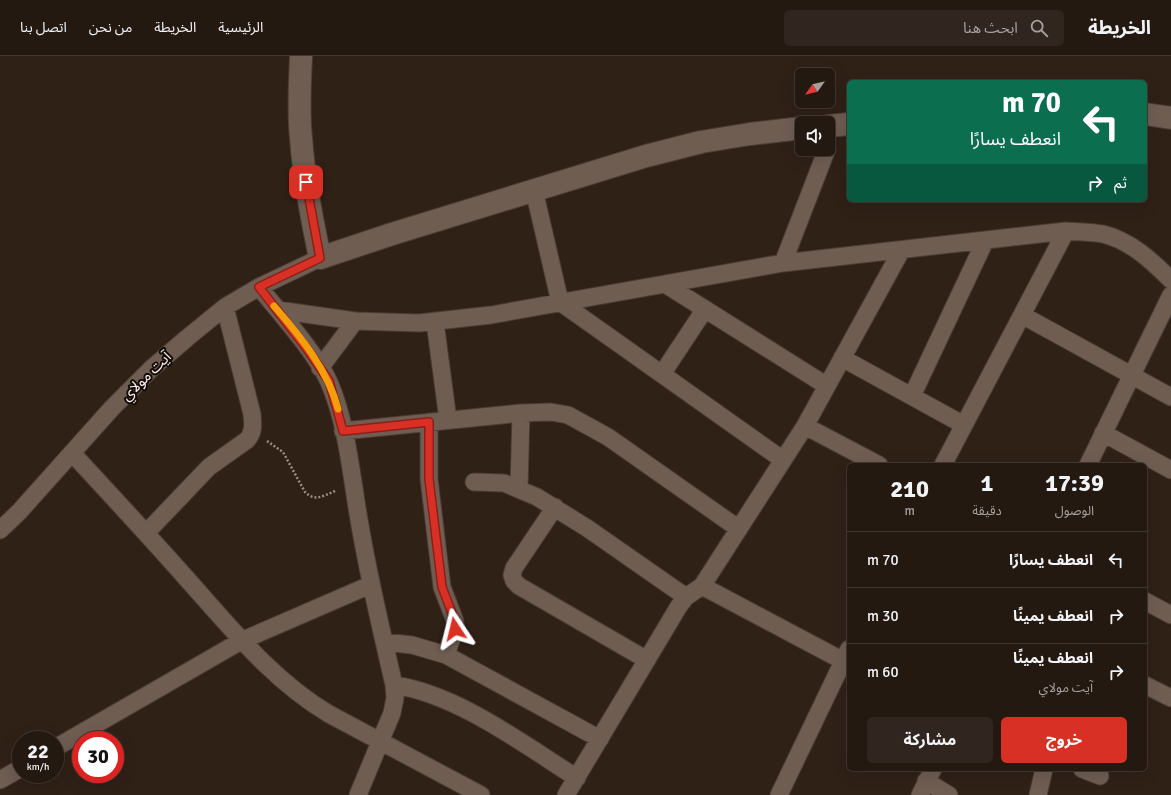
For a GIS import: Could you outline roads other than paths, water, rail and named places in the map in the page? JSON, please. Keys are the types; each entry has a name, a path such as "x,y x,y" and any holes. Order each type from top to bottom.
{"street":[{"path":"301,56 299,98 301,138 313,225 320,258 646,156 701,142 795,129"},
{"path":"1147,114 1171,118"},
{"path":"783,263 823,156"},
{"path":"534,190 560,302 783,460"},
{"path":"944,463 1066,231"},
{"path":"278,310 355,321 435,322 491,315 783,263 901,251 1066,231 1103,234 1132,246 1155,264 1171,280"},
{"path":"912,396 985,241"},
{"path":"566,795 686,597 702,586 804,426 901,251"},
{"name":"آيت مولاي","path":"0,530 19,512 112,408 151,368 225,307 259,287 320,258"},
{"path":"665,284 827,386"},
{"path":"259,287 278,310 329,381 343,431 370,585 394,685 395,698 392,713 358,795"},
{"path":"1089,463 1171,295"},
{"path":"146,533 209,468 247,440 252,434 252,414 225,307"},
{"path":"662,374 705,309"},
{"path":"1022,315 1171,398"},
{"path":"320,368 355,321"},
{"path":"435,322 448,420"},
{"path":"842,358 964,425"},
{"path":"343,431 521,413 551,412 568,415 587,424 608,437 739,529"},
{"path":"519,488 521,413"},
{"path":"429,422 429,479 442,587 455,621 455,629 446,655"},
{"path":"804,426 875,463"},
{"path":"1103,433 1171,470"},
{"path":"72,454 146,533 241,641 287,686 306,700 379,742 473,793"},
{"path":"474,482 504,483 519,488 555,507 686,597"},
{"path":"555,507 514,568 512,575 514,581 519,586 647,660"},
{"path":"64,743 241,641 370,585"},
{"path":"702,586 847,658 779,795"},
{"path":"1147,603 1171,615"},
{"path":"384,642 412,645 446,655 600,738"},
{"path":"394,685 420,690 470,712 577,778"},
{"path":"1147,685 1171,698"},
{"path":"1038,795 1044,771"},
{"path":"1087,771 1100,776"},
{"path":"0,780 12,773"},
{"path":"926,782 949,795"}]}
